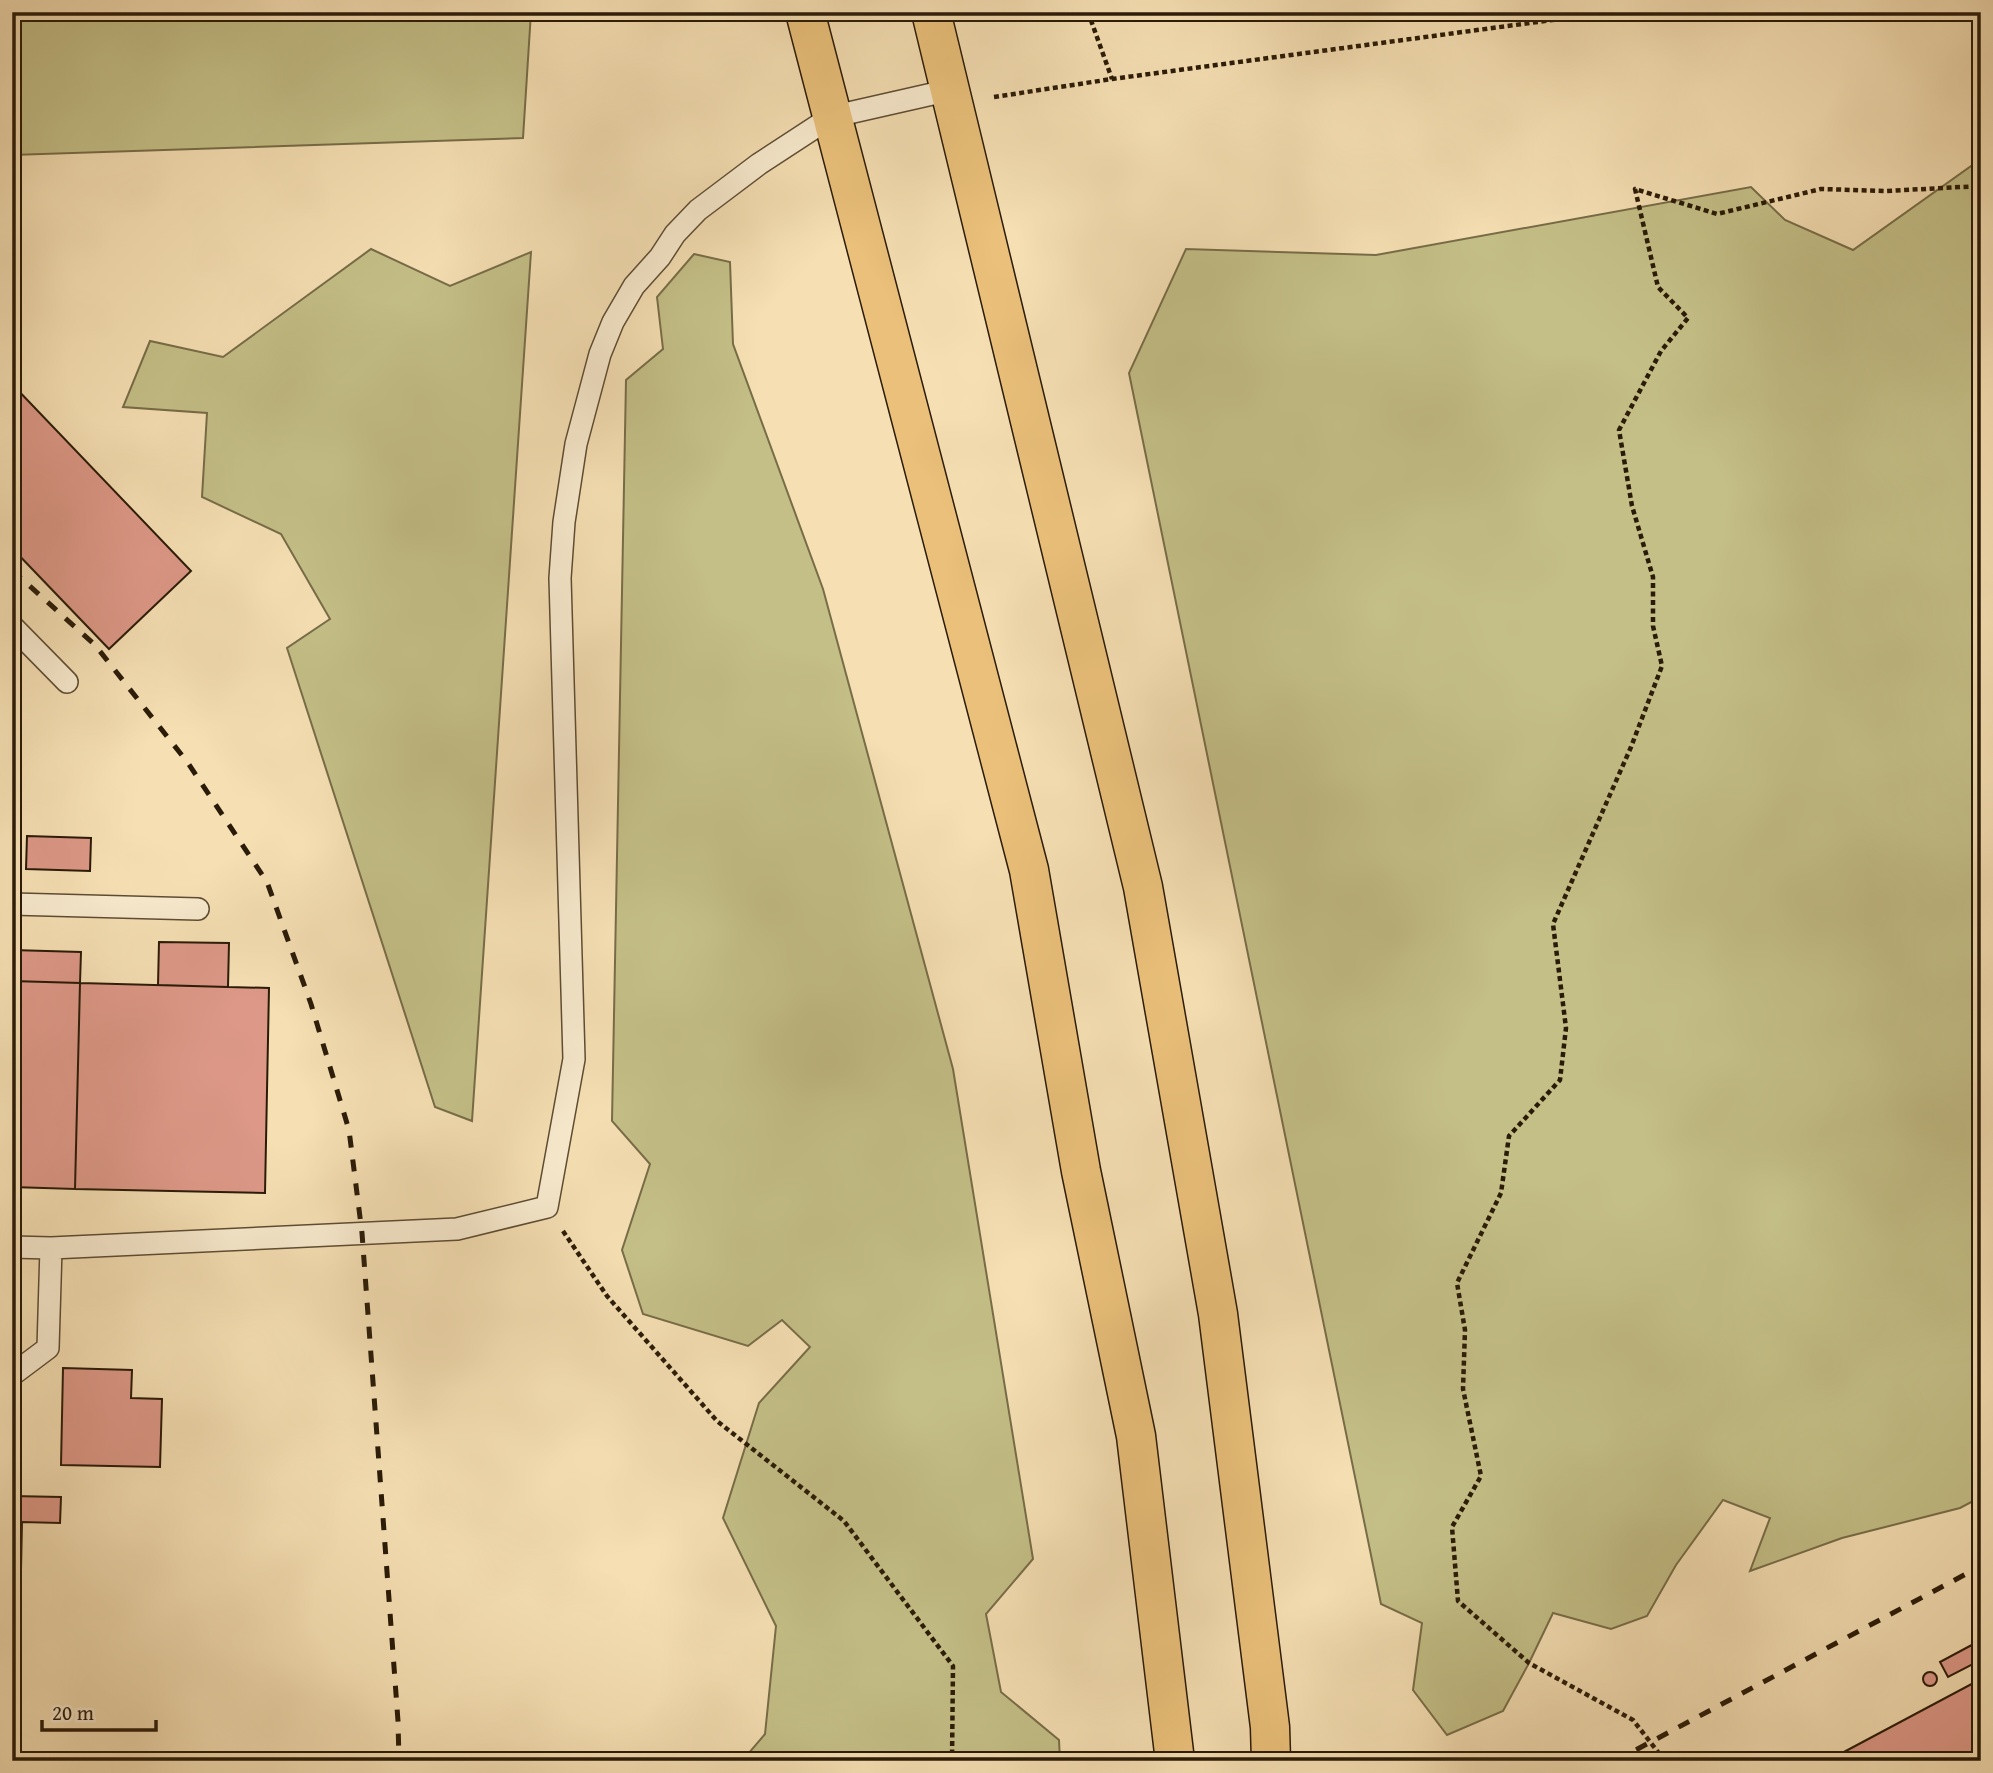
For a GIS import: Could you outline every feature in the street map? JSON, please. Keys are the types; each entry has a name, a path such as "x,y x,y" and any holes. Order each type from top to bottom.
{"main road":[{"path":"805,12 1029,870 1081,1171 1136,1436 1175,1761"},
{"path":"930,12 1143,887 1218,1314 1270,1727 1271,1761"}],"lane":[{"path":"12,1247 51,1248 457,1229 547,1207 574,1059 560,578 564,522 576,444 600,354 613,322 634,286 660,257 675,234 698,210 759,163 831,117 950,90"},
{"path":"12,626 67,682"},
{"path":"12,904 198,909"},
{"path":"12,1375 48,1348 51,1248"}],"path":[{"path":"1088,12 1112,79"},
{"path":"994,97 1612,12"},
{"path":"1665,1761 1633,1720 1529,1663 1458,1601 1452,1527 1481,1476 1463,1389 1465,1330 1457,1283 1501,1193 1509,1136 1560,1080 1566,1028 1553,924 1631,747 1662,666 1653,626 1653,577 1632,506 1619,430 1661,351 1688,318 1658,287 1635,189 1717,214 1821,189 1886,191 1981,186"},
{"path":"547,1207 607,1296 717,1421 844,1521 953,1666 952,1761"}],"shaded area":[{"path":"12,12 531,12 523,138 12,155"},
{"path":"1981,159 1981,1497 1960,1508 1842,1538 1750,1571 1770,1518 1723,1500 1676,1565 1647,1616 1611,1629 1553,1613 1503,1711 1447,1735 1413,1690 1422,1623 1381,1604 1129,373 1186,249 1376,255 1751,187 1785,220 1853,250"},
{"path":"371,249 450,286 531,252 472,1121 435,1107 287,648 330,619 281,534 202,497 207,413 123,407 150,341 223,357"},
{"path":"694,254 730,262 733,344 823,589 953,1069 1033,1559 986,1614 1001,1692 1059,1740 1060,1761 742,1761 765,1734 776,1626 723,1518 759,1403 810,1347 782,1320 748,1346 643,1314 622,1250 650,1164 612,1121 626,380 663,349 657,297"}],"building":[{"path":"12,384 191,571 109,649 12,548"},
{"path":"27,836 91,838 90,871 26,869"},
{"path":"159,942 229,943 228,987 158,985"},
{"path":"12,950 81,952 80,983 12,981"},
{"path":"12,981 80,983 75,1189 12,1187"},
{"path":"80,983 269,988 265,1193 75,1189"},
{"path":"63,1368 132,1370 131,1398 162,1399 160,1467 61,1465"},
{"path":"12,1496 61,1497 60,1523 22,1522 17,1761 12,1761"},
{"path":"1981,1640 1981,1660 1948,1677 1940,1662"},
{"path":"1927,1672 1933,1672 1937,1679 1933,1686 1927,1686 1923,1682 1923,1676"},
{"path":"1981,1679 1981,1722 1974,1725 1981,1738 1981,1756 1972,1761 1827,1761"}],"railway":[{"path":"12,570 95,645 188,763 267,882 311,1004 349,1130 362,1233 399,1761"},
{"path":"1615,1761 1981,1566"}]}
